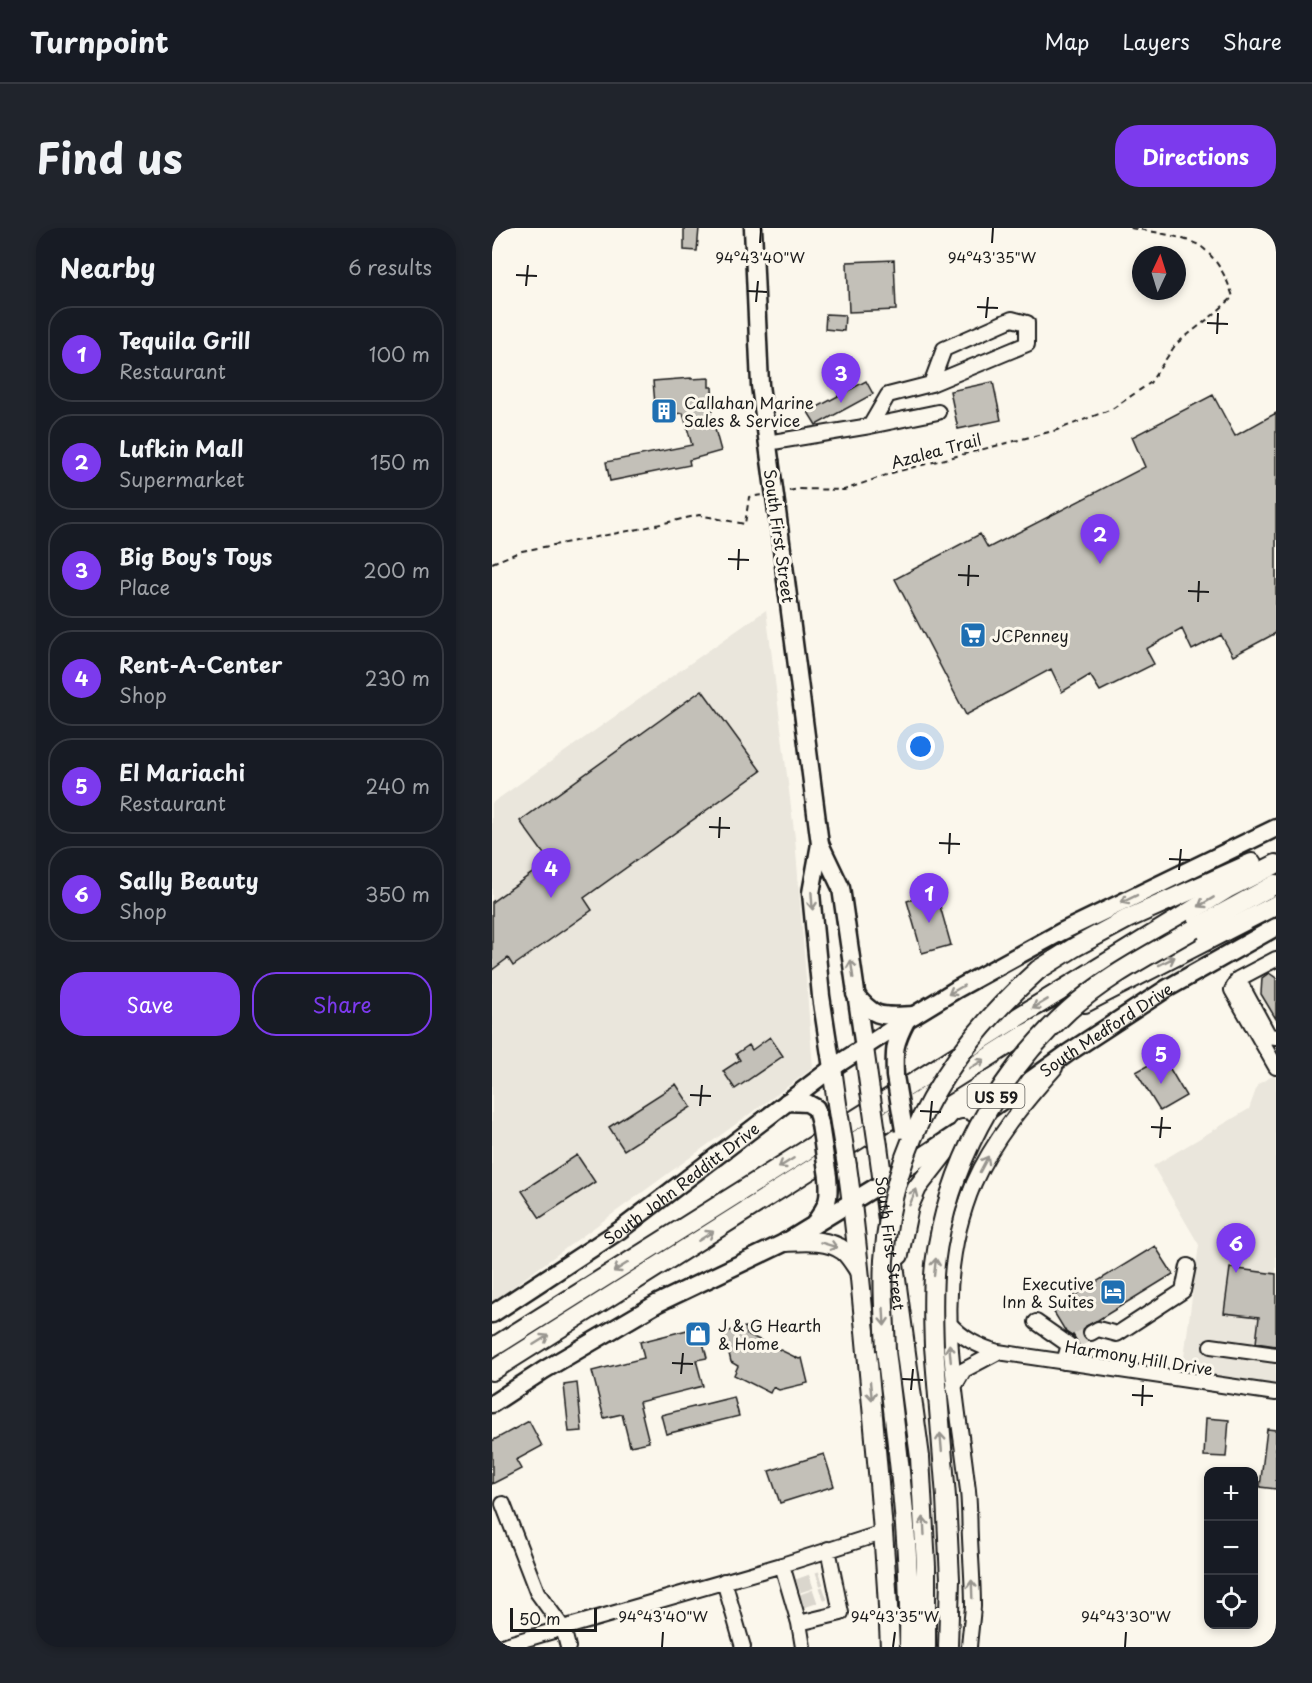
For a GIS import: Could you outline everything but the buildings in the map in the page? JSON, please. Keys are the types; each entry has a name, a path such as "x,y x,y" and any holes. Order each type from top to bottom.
{"highway":[{"name":"US 59","path":"909,1647 910,1596 906,1528 886,1351 884,1261 890,1212 904,1157 943,1077 959,1054 1010,995 1038,970 1127,919 1276,854"},
{"path":"492,1348 1018,1017 1227,889 1276,864"},
{"name":"US 59","path":"948,1647 949,1556 934,1346 935,1266 948,1200 969,1146 1000,1089 1030,1050 1068,1011 1106,981 1276,884"},
{"path":"492,1371 1022,1036 1276,905"},
{"name":"South First Street","path":"864,1048 920,1457 926,1566 926,1647"},
{"name":"South First Street","path":"832,1068 853,1202 861,1274 878,1460 890,1647"},
{"path":"896,1275 909,1206 917,1188 963,1129"},
{"path":"786,1242 812,1240 836,1246 846,1252 861,1274"}],"main road":[{"name":"South First Street","path":"753,228 760,385 820,844 811,893 821,996 832,1068"},
{"path":"864,1048 957,989 1062,932 1276,828"},
{"name":"South First Street","path":"820,844 841,888 864,1048"},
{"name":"South Medford Drive","path":"884,1182 963,1129 1068,1053 1172,986 1276,927"},
{"path":"855,993 871,1012 910,1018"},
{"path":"910,1018 896,1040 895,1076 907,1140 924,1155"},
{"name":"South John Redditt Drive","path":"492,1314 620,1230 832,1068 864,1048"},
{"path":"787,1102 807,1103 816,1108 820,1124 830,1195 827,1205 813,1224"},
{"path":"492,1404 544,1370 658,1303 786,1242 884,1182"}],"street":[{"path":"870,426 888,395 931,384 1027,344 1027,323 1012,319 944,349 931,384"},
{"path":"769,451 938,412"},
{"path":"1274,1058 1232,990 1238,979 1275,962"},
{"path":"1238,979 1269,1036 1276,1037"},
{"path":"969,1647 973,1607 968,1486 950,1353 948,1301 952,1263 960,1223 974,1182 996,1142 1028,1099 1068,1053"},
{"path":"1091,1333 1098,1329 1117,1334 1183,1291 1188,1266"},
{"path":"1036,1322 1073,1343 1064,1362"},
{"name":"Harmony Hill Drive","path":"949,1323 960,1336 998,1352 1276,1393"},
{"path":"1211,1346 1276,1355"},
{"path":"954,1387 964,1370 998,1352"},
{"path":"503,1504 537,1592 563,1628 568,1647"},
{"path":"499,1647 782,1565 882,1533"},
{"path":"799,1623 841,1613 827,1576 828,1549"},
{"path":"782,1565 798,1602 803,1647"},
{"name":"South First Street","path":"881,1647 887,1578"},
{"path":"724,1581 742,1647"}],"path":[{"name":"Azalea Trail","path":"789,490 844,490 895,472 1057,430 1112,409 1150,383 1176,344 1233,297 1227,277 1202,247 1155,231 1130,228"},
{"path":"492,563 522,551 699,515 745,524 749,498 769,494"}],"shaded area":[{"path":"766,610 795,838 813,1068 492,1302 492,803"},
{"path":"1276,1074 1276,1384 1182,1372 1199,1245 1153,1166 1249,1109 1258,1084"}],"tunnel":[{"path":"1077,1340 1091,1333"},
{"path":"798,1586 821,1578"},
{"path":"802,1601 825,1593"}],"place":[{"name":"Big Boy's Toys","path":"841,403"},
{"name":"Callahan Marine Sales & Service","path":"664,411"},
{"name":"Lufkin Mall","path":"1100,564"},
{"name":"JCPenney","path":"973,635"},
{"name":"Rent-A-Center","path":"551,898"},
{"name":"Tequila Grill","path":"929,923"},
{"name":"El Mariachi","path":"1161,1084"},
{"name":"Sally Beauty","path":"1236,1273"},
{"name":"Executive Inn & Suites","path":"1113,1292"},
{"name":"J & G Hearth & Home","path":"698,1334"}]}
